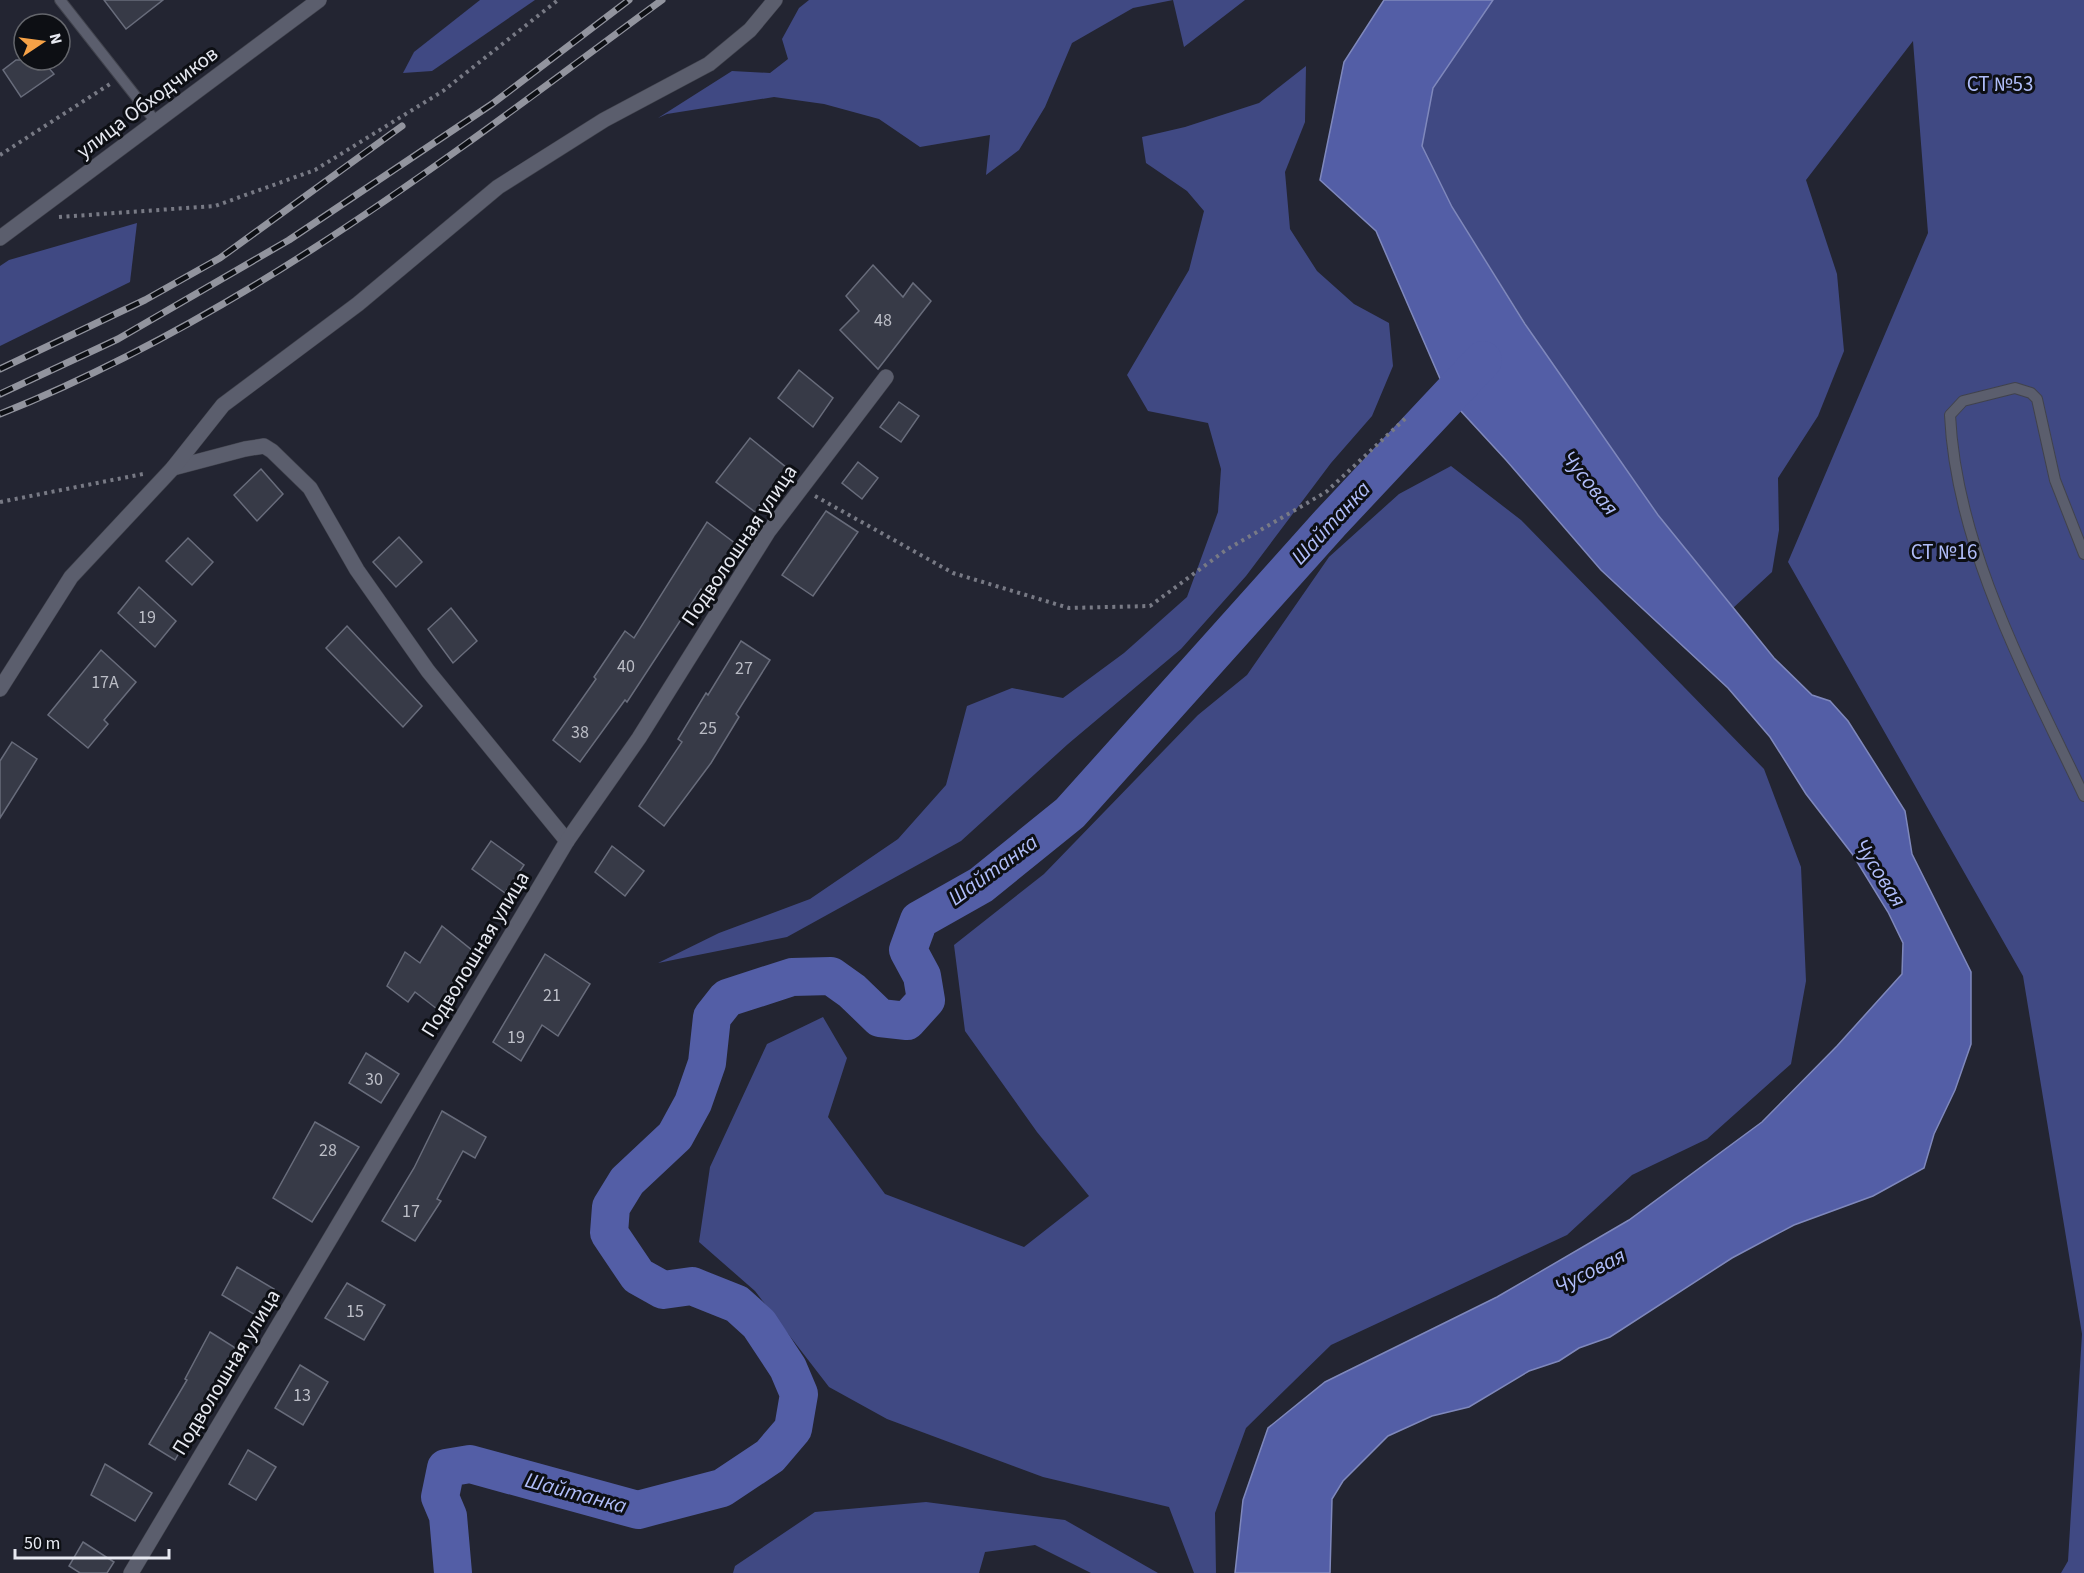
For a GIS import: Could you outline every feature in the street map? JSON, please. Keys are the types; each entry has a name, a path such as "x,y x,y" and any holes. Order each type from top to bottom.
{"street":[{"name":"улица Обходчиков","path":"0,238 319,0"},
{"path":"0,689 71,577 173,468 223,405 358,304 498,187 604,120 710,64 750,30 775,0"},
{"name":"Подволошная улица","path":"131,1573 567,841 639,738 768,532 886,377"},
{"path":"173,468 245,449 264,446 272,451 310,488 357,570 428,671 567,841"}],"lane":[{"path":"60,0 156,122"},
{"path":"2084,554 2055,480 2037,399 2031,393 2015,388 1963,401 1950,415 1951,444 1970,528 2006,631 2084,796"}],"path":[{"path":"25,219 215,206 315,170 443,91 558,0"},
{"path":"0,155 120,77"},
{"path":"801,488 953,573 1069,608 1150,606 1226,550 1326,492 1407,417"},
{"path":"0,502 173,468"}],"green space":[{"path":"480,0 535,0 432,71 403,73 414,52"},
{"path":"809,0 1173,0 1133,8 1072,43 1045,107 1019,150 986,175 990,135 920,147 879,119 824,104 774,97 667,114 658,118 732,71 770,73 788,59 782,39 799,8"},
{"path":"1173,0 1245,0 1184,47"},
{"path":"1493,0 2084,0 2084,1573 2061,1573 2068,1561 2082,1334 2023,976 1788,562 1928,233 1913,41 1806,180 1837,274 1844,351 1818,416 1778,478 1779,530 1772,572 1733,608 1660,518 1534,337 1452,207 1422,146 1433,88"},
{"path":"1306,66 1305,122 1285,172 1290,229 1317,271 1354,304 1389,323 1393,366 1372,416 1331,463 1246,576 1181,649 1068,744 961,841 787,937 658,963 719,933 810,899 898,839 946,785 967,706 1012,688 1063,698 1124,653 1187,597 1218,512 1221,469 1208,423 1148,411 1127,375 1189,270 1204,211 1187,191 1146,163 1142,137 1185,127 1259,103"},
{"path":"137,223 130,282 0,346 0,266 9,260"},
{"path":"1451,466 1521,520 1764,769 1801,867 1806,981 1791,1064 1707,1139 1632,1175 1567,1235 1331,1345 1246,1428 1215,1513 1216,1573 1194,1573 1169,1507 1043,1477 887,1419 829,1387 755,1291 699,1242 710,1167 767,1044 823,1017 847,1058 828,1117 885,1194 1024,1247 1089,1196 1037,1132 965,1031 954,945 1044,874 1198,715 1247,675 1329,557 1399,494"},
{"path":"926,1502 1065,1520 1158,1573 1091,1573 1035,1545 985,1552 979,1573 733,1573 735,1566 815,1512"}],"water":[{"name":"Чусовая","path":"1384,0 1493,0 1433,88 1422,146 1452,207 1525,324 1658,515 1774,658 1812,695 1830,701 1848,721 1905,811 1912,854 1971,972 1971,1044 1955,1090 1934,1134 1924,1168 1873,1196 1794,1225 1732,1258 1610,1337 1579,1348 1559,1361 1529,1371 1469,1407 1432,1416 1388,1436 1343,1481 1332,1499 1330,1573 1235,1573 1243,1500 1268,1428 1325,1382 1497,1297 1629,1220 1762,1122 1837,1046 1902,974 1903,943 1888,912 1853,855 1806,794 1770,737 1728,688 1601,570 1448,397 1376,231 1320,180 1344,62"}],"building":[{"path":"104,0 163,0 126,29"},
{"path":"12,63 12,72 52,72 54,74 21,97 3,70"},
{"path":"873,265 903,297 913,283 931,301 878,369 840,330 859,311 846,296"},
{"path":"799,370 833,398 813,427 778,398"},
{"path":"899,402 919,416 901,442 880,427"},
{"path":"750,438 787,468 755,512 716,482"},
{"path":"858,462 878,478 862,499 842,483"},
{"path":"261,469 283,494 257,521 234,495"},
{"path":"826,511 858,532 813,596 782,575"},
{"path":"707,522 736,544 704,591 701,589 627,702 625,700 580,762 553,740 596,679 594,677 625,631 634,638"},
{"path":"399,537 422,562 396,587 373,562"},
{"path":"188,538 213,562 192,585 166,561"},
{"path":"139,587 176,621 155,647 118,613"},
{"path":"451,608 477,641 453,663 428,629"},
{"path":"347,626 422,706 403,727 326,648"},
{"path":"741,641 770,660 736,714 739,717 711,763 664,826 639,806 682,742 678,739"},
{"path":"101,650 136,682 104,720 108,724 88,748 48,715"},
{"path":"12,742 37,759 0,818 0,761"},
{"path":"491,841 524,865 505,893 472,869"},
{"path":"612,846 644,871 625,896 595,872"},
{"path":"442,926 473,951 437,1009 415,992 408,1002 387,986 405,952 420,963"},
{"path":"545,954 590,984 558,1036 542,1025 521,1061 493,1042"},
{"path":"366,1053 399,1074 381,1103 349,1083"},
{"path":"442,1111 486,1137 475,1158 463,1151 437,1199 441,1201 415,1241 382,1221 414,1168"},
{"path":"315,1122 359,1147 312,1222 273,1198"},
{"path":"237,1267 274,1289 257,1316 222,1295"},
{"path":"347,1283 385,1305 364,1340 325,1318"},
{"path":"210,1332 237,1349 175,1460 149,1444 187,1380 185,1379"},
{"path":"300,1365 328,1382 303,1425 275,1408"},
{"path":"248,1450 276,1467 256,1500 229,1484"},
{"path":"105,1464 152,1493 135,1521 91,1495"},
{"path":"83,1542 114,1562 107,1573 80,1573 69,1566"}],"waterway":[{"name":"Шайтанка","path":"453,1573 448,1516 440,1497 446,1468 470,1464 638,1510 722,1488 770,1456 793,1429 799,1394 788,1368 759,1324 737,1304 692,1286 663,1290 638,1276 609,1233 611,1207 627,1181 675,1136 693,1103 707,1063 712,1017 727,998 792,977 831,976 852,991 880,1018 907,1021 926,1000 922,976 908,950 919,920 981,885 1070,813 1330,523 1483,360"}],"railway":[{"path":"0,394 118,339 289,240 492,104 629,0"},
{"path":"0,414 91,374 178,329 262,281 425,173 662,0"},
{"path":"0,369 145,300 220,258 402,126"}],"park label":[{"name":"СТ №53","path":"2000,84"},
{"name":"СТ №16","path":"1944,552"}]}
